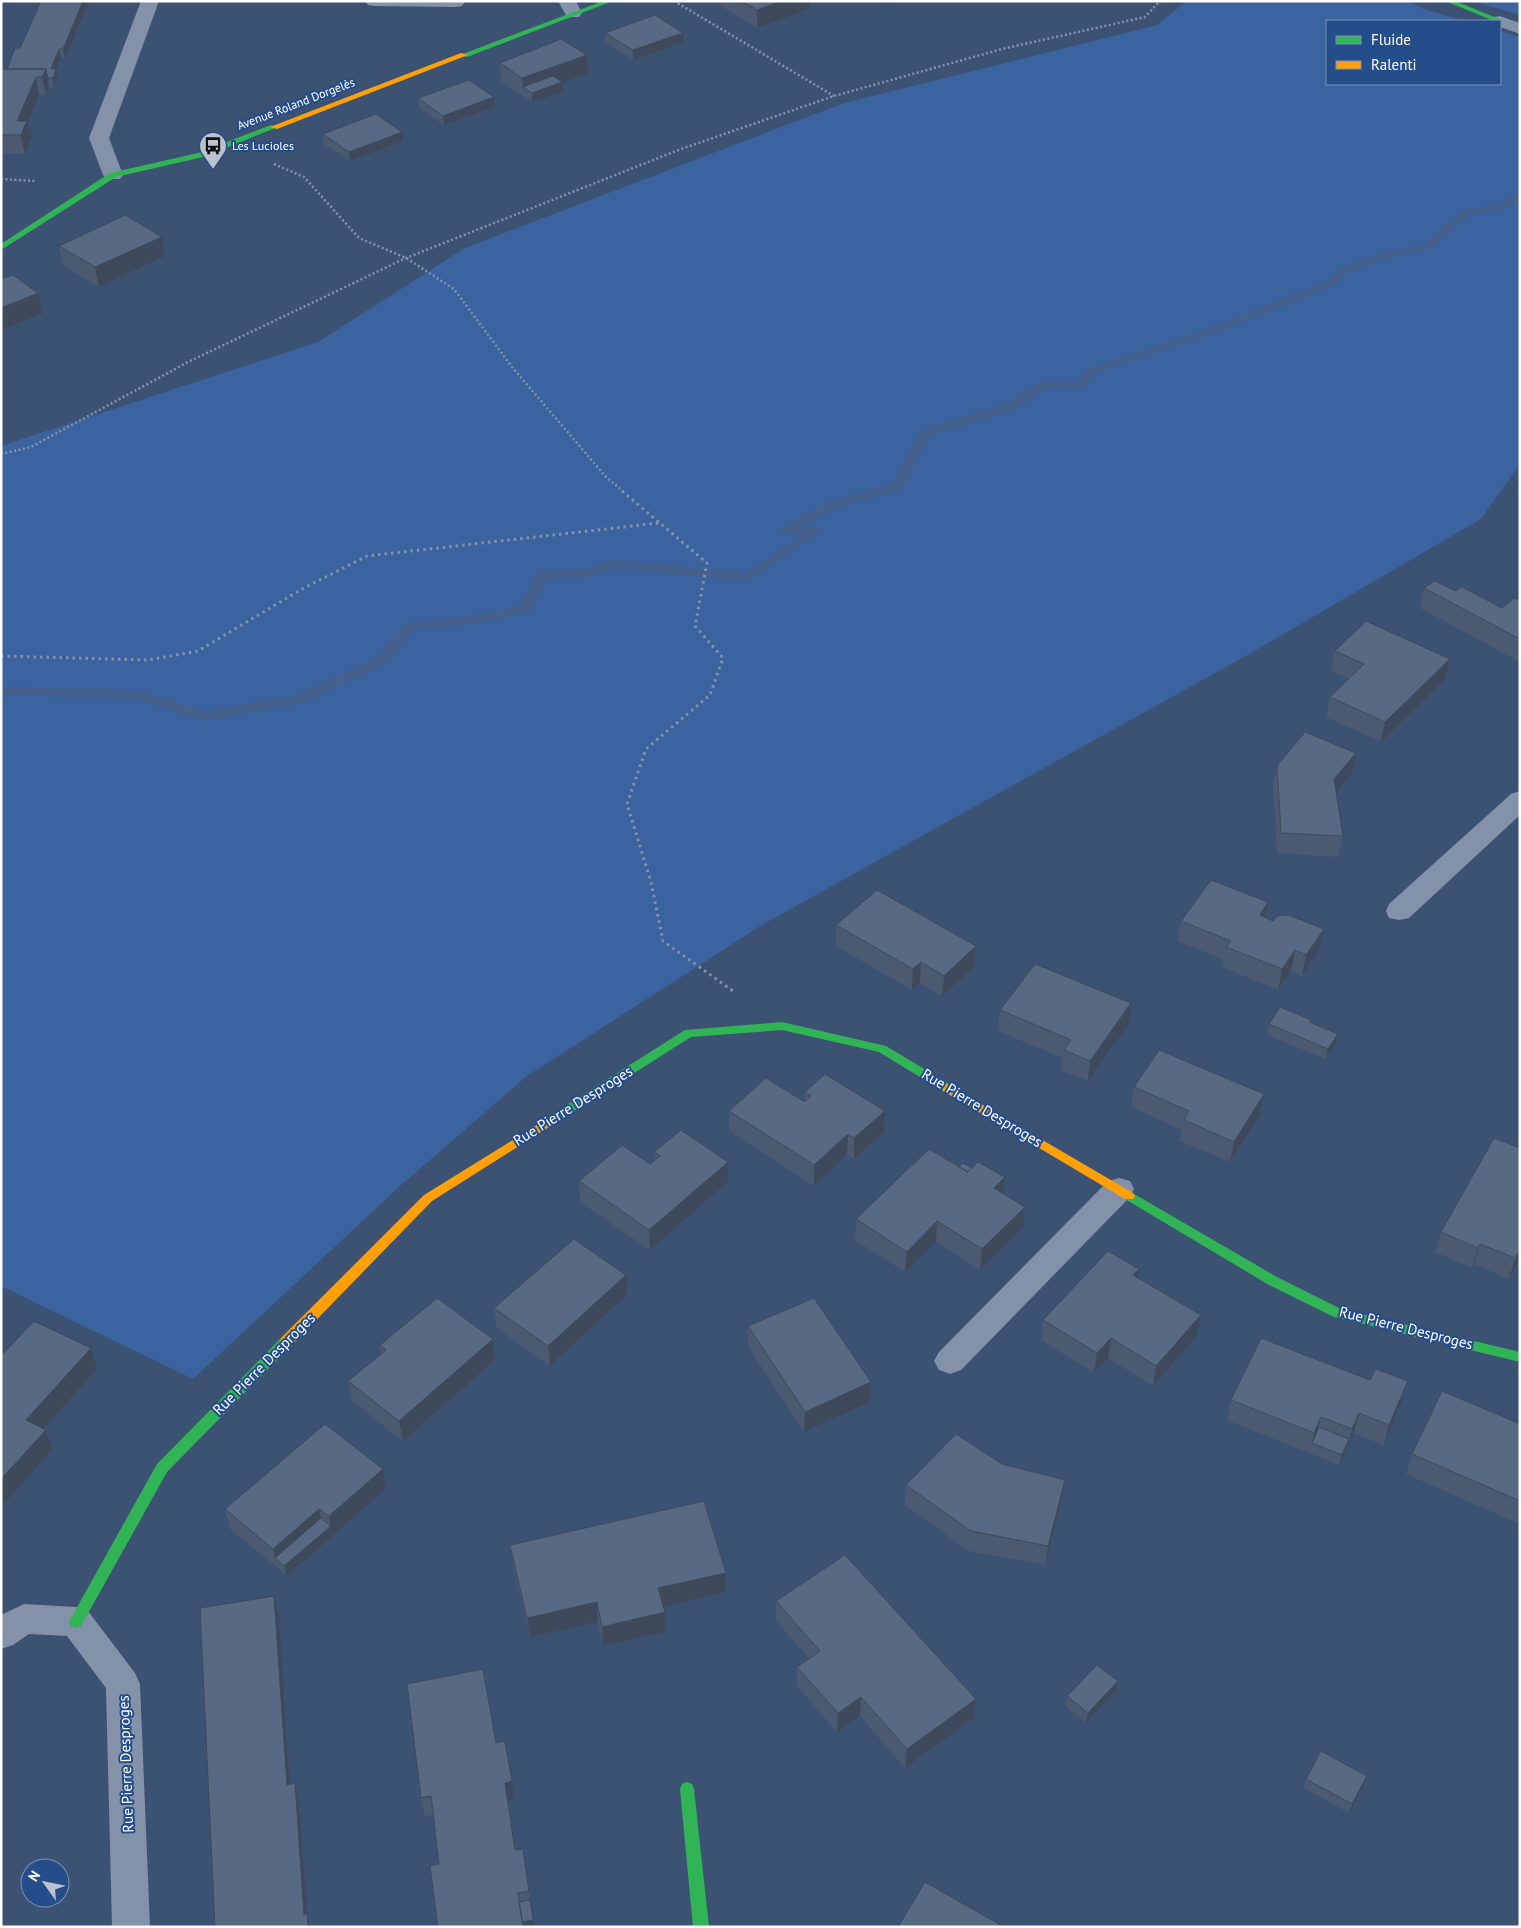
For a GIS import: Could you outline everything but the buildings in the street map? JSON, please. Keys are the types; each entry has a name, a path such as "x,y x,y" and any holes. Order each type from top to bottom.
{"street":[{"path":"113,175 99,138 150,1"},
{"path":"374,1 456,2"},
{"name":"Avenue Roland Dorgelès","path":"1,248 113,175 200,155 570,7 610,1"},
{"path":"1448,1 1497,20"},
{"path":"1501,21 1520,29"},
{"path":"1399,911 1520,800"},
{"name":"Rue Pierre Desproges","path":"131,1927 123,1684 76,1622 162,1468 428,1198 689,1033 782,1026 882,1049 1273,1281 1338,1313 1520,1357"},
{"path":"950,1361 1119,1189"},
{"path":"1,1634 24,1619 76,1622"},
{"path":"687,1789 701,1927"}],"path":[{"path":"674,1 834,96"},
{"path":"1,454 31,447 188,362 406,258 681,149 834,96 1002,49 1145,17 1160,1"},
{"path":"227,145 304,177 359,238 406,258 454,289 512,367 606,477 707,563 695,626 723,658 710,695 646,749 626,804 650,882 663,941 782,1026"},
{"path":"1,656 148,660 198,652 302,589 367,556 660,523"}],"shaded area":[{"path":"1187,1 1410,1 1424,9 1462,20 1326,20 1326,85 1501,85 1501,31 1520,37 1520,464 1481,519 1251,653 762,925 527,1076 400,1186 193,1379 3,1287 1,1289 1,446 318,342 465,248 844,103 1157,25"},
{"path":"1472,1 1520,1 1520,15"}],"waterway":[{"path":"1,694 11,691 139,695 204,717 296,700 382,661 410,626 481,619 526,608 542,575 595,572 611,564 748,577 815,532 786,530 833,505 896,487 926,433 1010,407 1045,384 1080,386 1091,371 1214,330 1334,282 1342,271 1386,255 1430,245 1465,213 1501,207 1520,194"}],"traffic: fast":[{"path":"464,55 610,1"},
{"path":"1448,1 1497,20"},
{"path":"1,248 113,175 200,155 274,127"},
{"path":"553,1119 689,1033 782,1026 882,1049 947,1088"},
{"path":"1129,1196 1273,1281 1338,1313 1520,1357"},
{"path":"76,1622 162,1468 286,1342"},
{"path":"687,1789 701,1927"}],"traffic: slow":[{"path":"274,127 464,55"},
{"path":"947,1088 1129,1196"},
{"path":"286,1342 428,1198 553,1119"}],"place":[{"name":"Les Lucioles","path":"213,170"}]}
